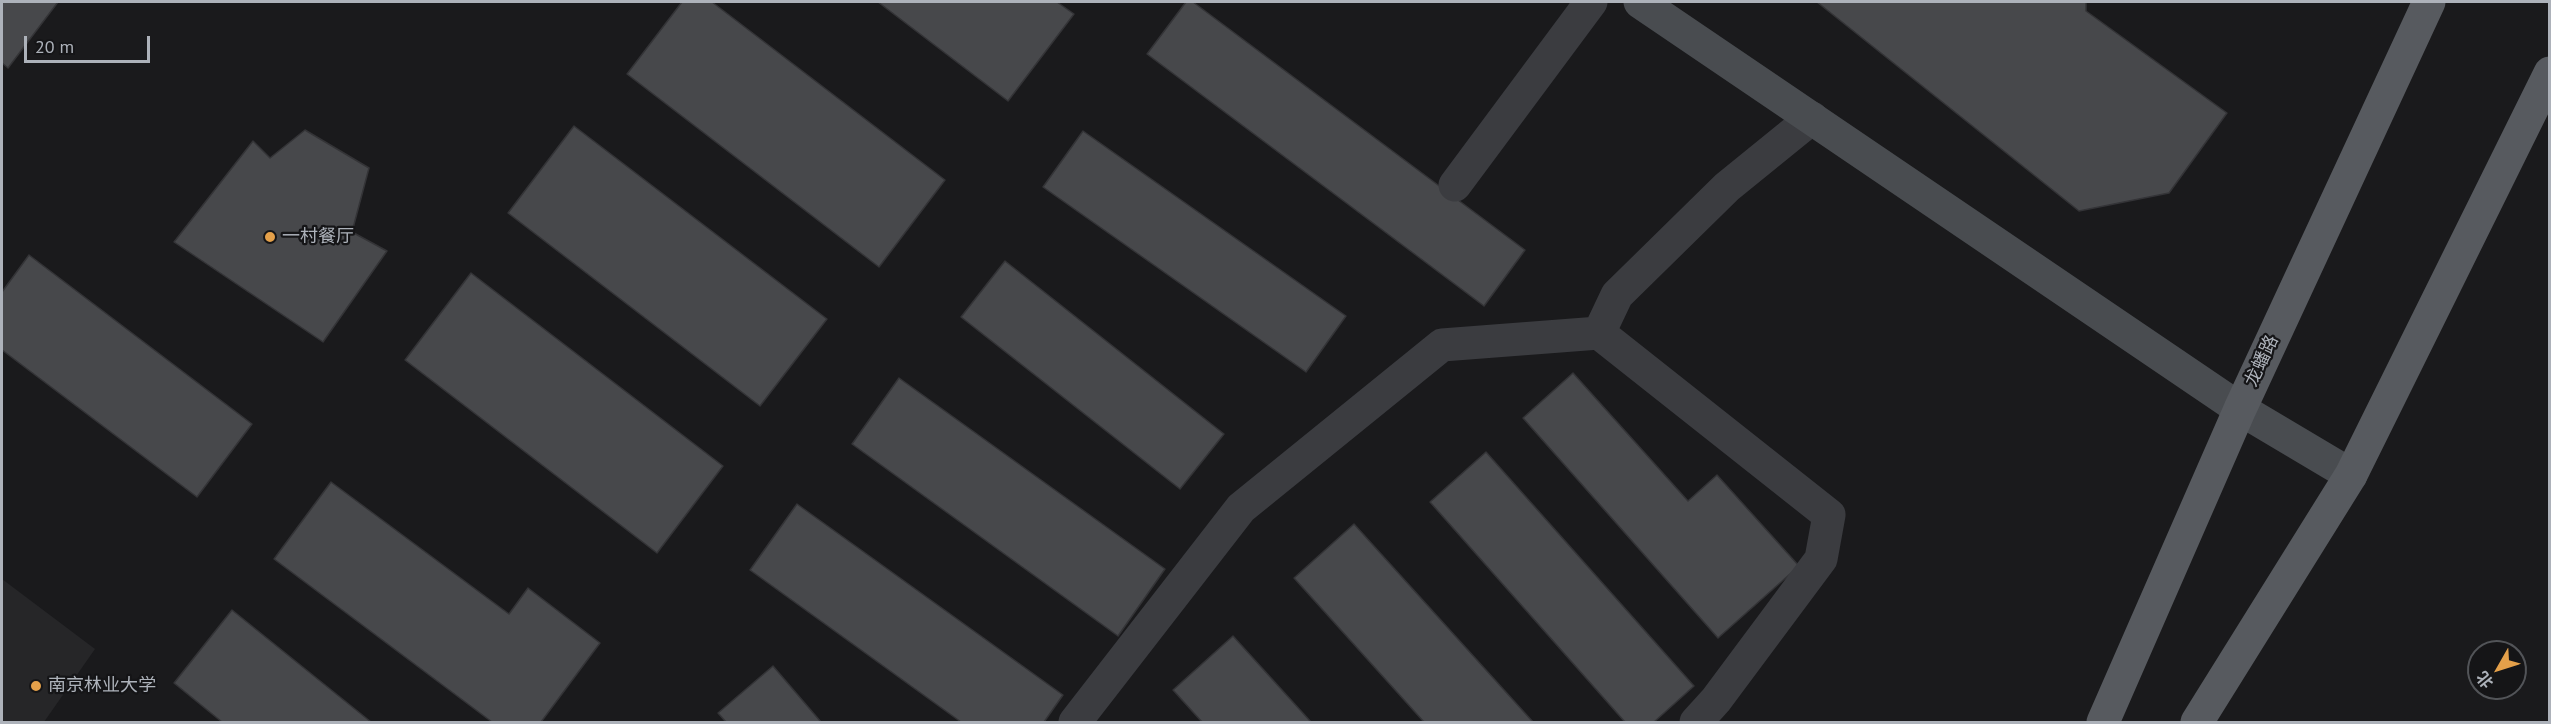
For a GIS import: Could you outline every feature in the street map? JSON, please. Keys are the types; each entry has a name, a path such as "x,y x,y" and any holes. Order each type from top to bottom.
{"main road":[{"name":"龙蟠路","path":"2101,719 2240,409 2429,2"},
{"path":"2197,723 2351,475 2550,73"}],"street":[{"path":"1455,185 1591,2"},
{"path":"1640,2 2240,409 2351,475"},
{"path":"1599,333 1617,295 1727,187 1812,118"},
{"path":"1075,723 1241,508 1442,345 1599,333 1829,515 1821,559 1716,700 1696,723"}],"shaded area":[{"name":"南京林业大学","path":"2,579 95,649 44,722 2,722"}],"building":[{"path":"2,2 58,2 8,68 2,63"},
{"path":"682,2 712,2 945,180 879,267 627,74"},
{"path":"878,2 1057,2 1074,14 1008,101"},
{"path":"1186,2 1193,2 1525,250 1484,306 1147,54"},
{"path":"1817,2 2086,2 2086,11 2227,113 2169,193 2079,211"},
{"path":"574,126 827,319 760,406 508,213"},
{"name":"一村餐厅","path":"305,130 369,168 352,232 387,251 323,342 174,242 253,141 270,158"},
{"path":"1083,131 1346,316 1306,372 1043,187"},
{"path":"29,255 252,424 197,497 2,350 2,292"},
{"path":"1005,261 1224,434 1180,489 961,317"},
{"path":"471,273 723,466 657,553 405,360"},
{"path":"1573,373 1688,501 1717,475 1799,566 1718,638 1523,418"},
{"path":"899,378 1165,569 1118,636 852,444"},
{"path":"1486,452 1694,686 1654,722 1625,722 1430,502"},
{"path":"331,482 509,614 528,588 600,643 541,722 492,722 274,559"},
{"path":"797,504 1063,695 1044,722 961,722 750,570"},
{"path":"1354,524 1533,722 1424,722 1294,578"},
{"path":"232,610 371,722 222,722 174,683"},
{"path":"1233,636 1311,722 1202,722 1173,690"},
{"path":"773,666 821,722 726,722 718,713"}],"place":[{"name":"一村餐厅","path":"270,237"},
{"name":"南京林业大学","path":"36,686"}]}
